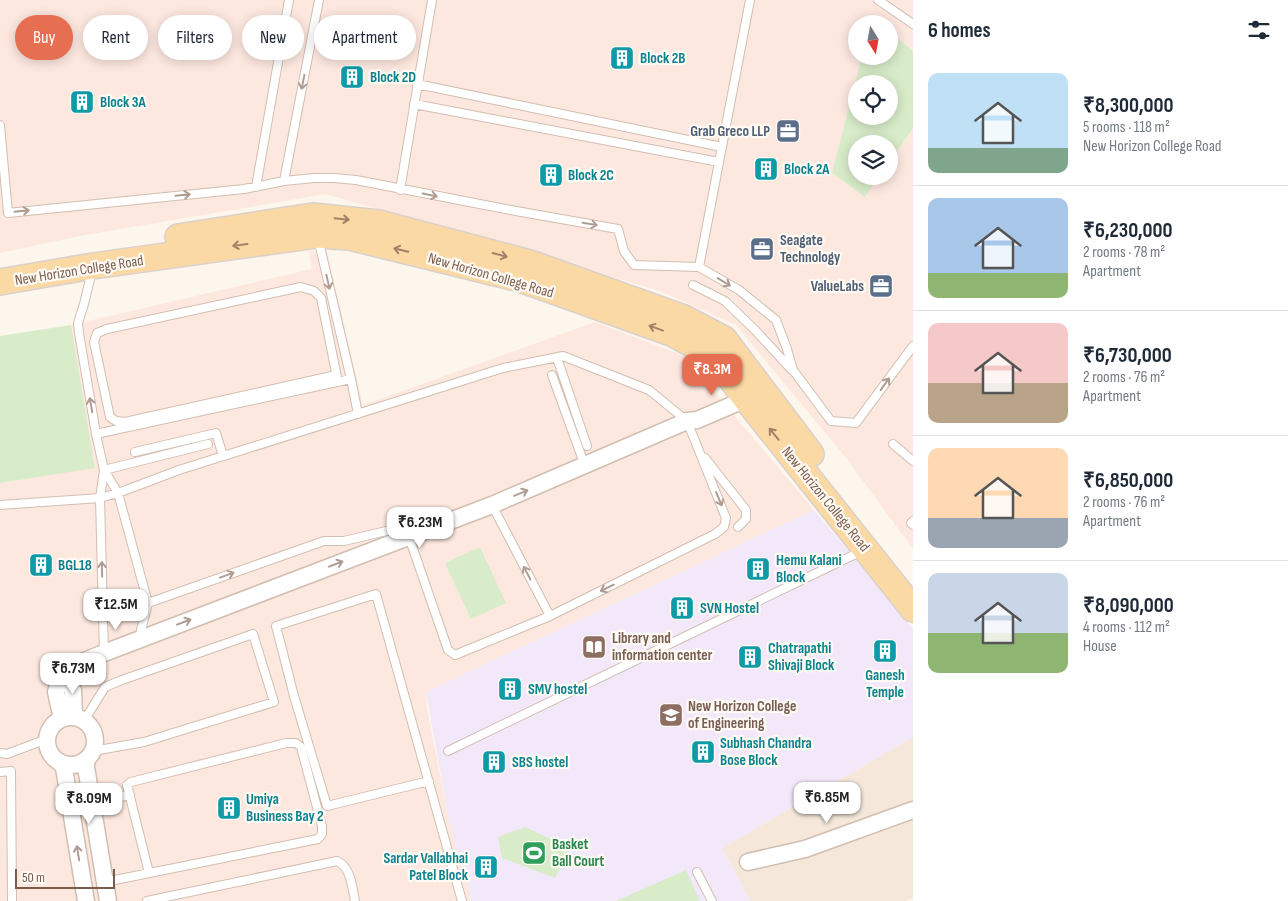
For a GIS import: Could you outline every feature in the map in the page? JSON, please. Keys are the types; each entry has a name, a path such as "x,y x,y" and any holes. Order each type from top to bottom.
{"main road":[{"name":"New Horizon College Road","path":"0,265 315,225 379,223 530,263 684,318 724,339 865,526 913,584"},
{"name":"New Horizon College Road","path":"0,282 315,225 349,237 520,280 671,333 714,356 913,609"}],"street":[{"path":"108,901 86,766 95,743 94,733 74,719 56,692 65,669 104,652 492,505 687,421 697,420 746,399"},
{"path":"74,719 52,727 48,739 50,752 64,768 86,901"},
{"path":"60,762 71,765 90,755"},
{"path":"748,862 805,849 913,810"}],"lane":[{"path":"256,187 289,0"},
{"path":"284,181 319,0"},
{"path":"400,190 432,0"},
{"path":"699,267 750,0"},
{"path":"878,0 913,24"},
{"path":"417,84 722,147"},
{"path":"414,104 719,162"},
{"path":"0,125 8,212 256,187 284,181 334,178 356,180 400,190 618,229 624,251 634,265 699,267 739,290 776,320 787,349 792,370"},
{"path":"315,225 358,414"},
{"path":"93,266 78,323 96,434 104,470 118,493 148,603 139,639"},
{"path":"693,285 725,301 755,330 792,370 831,421 856,423 913,346"},
{"path":"337,379 321,298 314,291 301,287 107,329 97,333 94,342 110,417 116,421 125,422 337,379 351,379"},
{"path":"0,505 100,498 179,470 503,368 563,356 649,390 687,421 726,518 724,527 716,534 550,616 455,655 448,650 409,537 404,530 399,528 344,541 324,541 148,603"},
{"path":"557,358 587,446"},
{"path":"552,375 585,466"},
{"path":"96,434 337,379"},
{"path":"135,452 216,433 223,456"},
{"path":"104,470 208,444"},
{"path":"893,444 913,461"},
{"path":"701,456 705,458 746,510 746,519 738,526"},
{"path":"104,470 100,498 104,652"},
{"path":"492,505 550,616"},
{"path":"913,521 911,523 913,525"},
{"path":"448,751 866,549"},
{"path":"429,781 327,806 294,696 276,626 376,594 429,781 462,901"},
{"path":"74,719 106,687 253,634 274,702 144,742 90,755"},
{"path":"0,754 7,754 48,739"},
{"path":"105,882 318,839 322,834 322,826 301,747 296,743 286,743 131,782 128,785 130,795 149,872"},
{"path":"0,772 11,772 12,901"},
{"path":"92,803 130,795"},
{"path":"147,901 337,860 343,863 346,869 355,901"},
{"path":"697,872 712,901"}],"shaded area":[{"path":"0,0 913,0 913,549 846,458 736,325 660,291 326,194 85,235 0,253"},
{"path":"309,251 327,252 363,405 595,322 684,356 814,510 426,692 427,709 448,815 471,901 0,901 0,483 95,467 71,325 312,269"},
{"name":"New Horizon College of Engineering","path":"814,510 913,629 913,737 722,848 750,901 471,901 448,815 426,692"},
{"path":"913,737 913,898 906,901 750,901 722,848"}],"green space":[{"path":"898,38 913,51 913,128 898,150 898,135 848,135 848,185 832,173 848,111 848,125 898,125 898,75 857,75 860,65 898,65"},
{"path":"848,185 873,185 865,197"},
{"path":"71,325 95,468 0,483 0,336"},
{"path":"480,547 506,603 471,619 445,563"},
{"name":"Basket Ball Court","path":"525,827 570,848 555,878 502,858 498,837"},
{"path":"686,870 700,901 616,901"}],"place":[{"name":"Block 2B","path":"622,58"},
{"name":"Block 2D","path":"352,77"},
{"name":"Block 3A","path":"82,102"},
{"name":"Grab Greco LLP","path":"788,131"},
{"name":"Block 2A","path":"766,169"},
{"name":"Block 2C","path":"551,175"},
{"name":"Seagate Technology","path":"762,249"},
{"name":"ValueLabs","path":"881,286"},
{"name":"BGL18","path":"41,565"},
{"name":"Hemu Kalani Block","path":"758,569"},
{"name":"SVN Hostel","path":"682,608"},
{"name":"Library and information center","path":"594,647"},
{"name":"Ganesh Temple","path":"885,651"},
{"name":"Chatrapathi Shivaji Block","path":"750,657"},
{"name":"SMV hostel","path":"510,689"},
{"name":"New Horizon College of Engineering","path":"671,715"},
{"name":"Subhash Chandra Bose Block","path":"703,752"},
{"name":"SBS hostel","path":"494,762"},
{"name":"Umiya Business Bay 2","path":"229,808"},
{"name":"Basket Ball Court","path":"534,853"},
{"name":"Sardar Vallabhai Patel Block","path":"486,867"}]}
